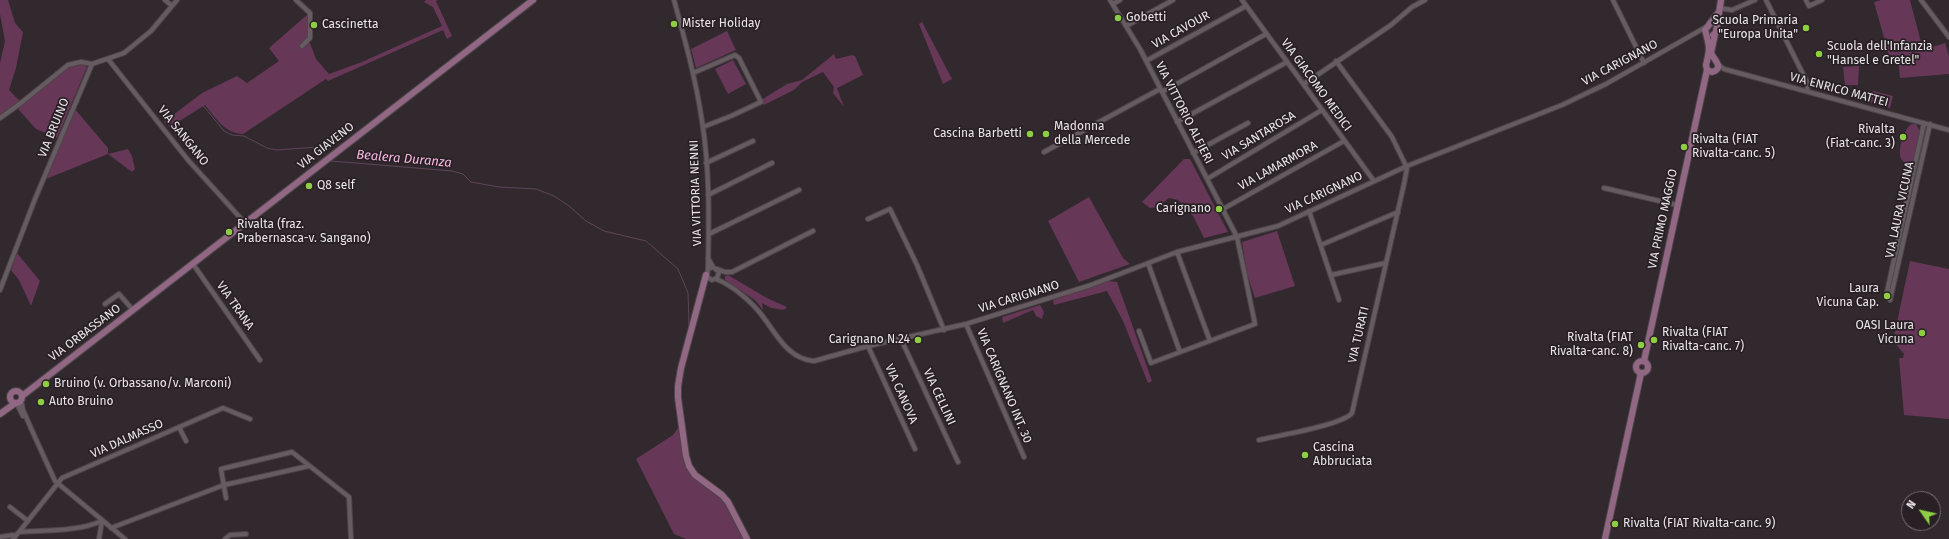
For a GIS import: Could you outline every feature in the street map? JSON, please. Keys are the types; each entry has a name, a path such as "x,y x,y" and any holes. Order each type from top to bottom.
{"main road":[{"name":"VIA GIAVENO","path":"133,310 533,0"},
{"name":"VIA PRIMO MAGGIO","path":"1644,361 1703,83 1713,66 1711,53 1721,0"},
{"name":"VIA PRIMO MAGGIO","path":"1713,66 1708,35 1705,32 1718,11"},
{"path":"1708,26 1714,26 1715,32 1708,35"},
{"path":"707,275 681,368 678,386 678,398 686,456 689,466 695,475 728,502 747,539"},
{"name":"VIA ORBASSANO","path":"0,414 37,383 133,310"},
{"path":"1640,361 1644,361 1648,364 1648,369 1645,373 1641,373 1637,371 1636,365 1640,361"},
{"path":"1605,539 1641,373"},
{"name":"VIA ORBASSANO","path":"0,410 17,399"}],"street":[{"path":"165,0 171,5"},
{"path":"0,118 68,65 81,62 92,64 124,53 133,47 160,22 171,5 177,0"},
{"path":"296,0 310,13 310,38 302,46"},
{"name":"VIA VITTORIA NENNI","path":"674,0 693,73 703,127 708,195 709,234 707,275"},
{"path":"1111,2 1120,0"},
{"path":"1126,26 1173,0"},
{"name":"VIA GIACOMO MEDICI","path":"1242,0 1374,181"},
{"path":"1304,84 1391,25 1412,7 1425,0"},
{"path":"1613,0 1644,63"},
{"path":"1718,11 1732,10 1755,0"},
{"path":"1766,0 1808,84 1807,91"},
{"path":"1806,0 1809,6 1822,0"},
{"path":"1921,0 1949,37"},
{"name":"VIA VITTORIO ALFIERI","path":"1111,2 1146,61 1237,238 1255,324 1210,341"},
{"name":"VIA CAVOUR","path":"1146,61 1246,6"},
{"name":"VIA CARIGNANO","path":"718,277 723,283 749,302 764,317 787,349 804,360 814,361 868,346 944,330 1091,285 1178,252 1214,242 1237,238 1278,226 1406,166 1562,105 1606,84 1708,26"},
{"path":"1696,33 1708,35"},
{"path":"1044,152 1266,34"},
{"name":"VIA VITTORIA NENNI","path":"693,73 735,55 739,58 761,102 703,127"},
{"name":"VIA SANGANO","path":"108,59 188,160 245,223"},
{"path":"1336,61 1392,137 1406,166"},
{"path":"1177,122 1287,62"},
{"name":"VIA BRUINO","path":"0,290 35,199 92,64"},
{"name":"VIA ENRICO MATTEI","path":"1713,66 1949,130"},
{"name":"VIA SANTAROSA","path":"1207,180 1322,110"},
{"path":"1193,153 1248,123"},
{"name":"VIA LAURA VICUNA","path":"1886,292 1924,123"},
{"name":"VIA LAURA VICUNA","path":"1890,300 1930,124"},
{"path":"706,163 754,141"},
{"name":"VIA LAMARMORA","path":"1223,209 1344,141"},
{"path":"708,195 772,163"},
{"name":"VIA TURATI","path":"1259,440 1315,427 1349,416 1352,413 1398,212 1406,166"},
{"path":"1604,188 1677,204"},
{"path":"709,234 799,190"},
{"path":"868,219 890,209 917,265 944,330"},
{"path":"1309,211 1339,300"},
{"path":"1321,245 1398,212"},
{"path":"707,275 715,268 725,272 732,272 813,230"},
{"path":"1139,331 1151,363 1210,341 1178,252"},
{"name":"VIA VITTORIA NENNI","path":"708,258 715,268 718,277"},
{"path":"1148,263 1180,352"},
{"path":"1331,275 1386,263"},
{"name":"VIA TRANA","path":"193,264 260,360"},
{"path":"707,275 718,277 725,272"},
{"name":"VIA ORBASSANO","path":"105,304 119,294 133,310"},
{"name":"VIA CARIGNANO INT. 30","path":"966,324 1024,457"},
{"name":"VIA CELLINI","path":"901,340 958,462"},
{"name":"VIA CANOVA","path":"868,346 915,449"},
{"path":"17,399 57,483 125,539"},
{"name":"VIA DALMASSO","path":"14,538 62,478 223,408 250,419"},
{"path":"179,427 186,441"},
{"path":"226,498 221,469 292,452 349,497 351,539"},
{"path":"111,528 224,485 309,466"},
{"path":"10,507 28,521"},
{"path":"19,532 70,529 92,525 102,520"},
{"path":"99,539 102,520"},
{"path":"225,539 230,535 246,534"},
{"path":"0,537 13,535 14,538"}],"shaded area":[{"path":"0,0 8,0 15,23 23,32 16,68 9,90 20,101 0,115 0,63 5,41 0,14"},
{"path":"426,0 438,0 436,1 452,36 447,39 443,30 328,81 326,79 243,134 236,133 226,128 217,120 205,105 170,127 164,122 202,93 237,76 247,83 279,61 269,48 308,14 308,38 316,59 329,74 362,62 442,26 433,7 424,2"},
{"path":"1881,0 1910,0 1923,50 1945,43 1949,56 1949,74 1900,78 1898,57 1890,59 1874,2"},
{"path":"922,22 952,79 943,84 919,24"},
{"path":"727,31 736,50 696,68 691,49"},
{"path":"834,54 836,59 852,55 855,56 863,75 837,88 844,107 833,93 834,87 823,72 802,82 794,90 764,105 761,100 787,84 802,80"},
{"path":"733,60 746,84 728,94 715,69"},
{"path":"81,63 87,67 57,138 36,129 18,109 69,66"},
{"path":"1859,66 1858,85 1845,85 1843,67"},
{"path":"1873,91 1893,96 1890,108 1869,102"},
{"path":"74,108 108,148 108,154 46,179"},
{"path":"1912,124 1916,124 1921,133 1914,164 1906,163 1900,157 1900,146 1902,140 1906,130"},
{"path":"128,149 132,156 135,169 132,172 108,154"},
{"path":"1184,159 1190,159 1228,232 1204,238 1193,216 1178,200 1169,198 1158,207 1150,208 1142,202"},
{"path":"1089,197 1123,258 1130,264 1079,282 1048,221"},
{"path":"1277,231 1295,286 1255,298 1247,274 1242,242"},
{"path":"17,253 40,281 31,306 19,280 11,270"},
{"name":"OASI Laura Vicuna","path":"1910,261 1949,269 1949,419 1904,415 1899,358 1903,358 1904,354 1893,341"},
{"path":"728,275 767,298 787,307 784,310 771,308 762,303 763,310 755,300 725,280 725,276"},
{"path":"1106,281 1117,282 1152,381 1148,383 1123,321 1107,291 1054,305 1053,300"},
{"path":"1040,305 1044,312 1042,319 1036,316 1033,310 1003,323 1002,317"},
{"path":"681,424 684,461 691,475 723,499 745,539 686,539 674,534 636,459 673,435"}],"waterway":[{"name":"Bealera Duranza","path":"201,103 224,131 232,135 244,136 267,148 276,150 318,147 325,154"},
{"name":"Bealera Duranza","path":"331,161 452,171 463,174 471,182 499,187 536,189 554,196 569,206 586,221 604,231 646,241 678,269 688,293 689,324"}],"place":[{"name":"Gobetti","path":"1118,18"},
{"name":"Mister Holiday","path":"674,24"},
{"name":"Cascinetta","path":"314,25"},
{"name":"Scuola Primaria \"Europa Unita\"","path":"1806,28"},
{"name":"Scuola dell'Infanzia \"Hansel e Gretel\"","path":"1819,54"},
{"name":"Cascina Barbetti","path":"1030,134"},
{"name":"Madonna della Mercede","path":"1046,134"},
{"name":"Rivalta (Fiat-canc. 3)","path":"1903,137"},
{"name":"Rivalta (FIAT Rivalta-canc. 5)","path":"1684,147"},
{"name":"Q8 self","path":"309,186"},
{"name":"Carignano","path":"1219,209"},
{"name":"Rivalta (fraz. Prabernasca-v. Sangano)","path":"229,232"},
{"name":"Laura Vicuna Cap.","path":"1887,296"},
{"name":"OASI Laura Vicuna","path":"1922,333"},
{"name":"Carignano N.24","path":"918,340"},
{"name":"Rivalta (FIAT Rivalta-canc. 7)","path":"1654,340"},
{"name":"Rivalta (FIAT Rivalta-canc. 8)","path":"1641,345"},
{"name":"Bruino (v. Orbassano/v. Marconi)","path":"46,384"},
{"name":"Auto Bruino","path":"41,402"},
{"name":"Cascina Abbruciata","path":"1305,455"},
{"name":"Rivalta (FIAT Rivalta-canc. 9)","path":"1615,524"}]}
